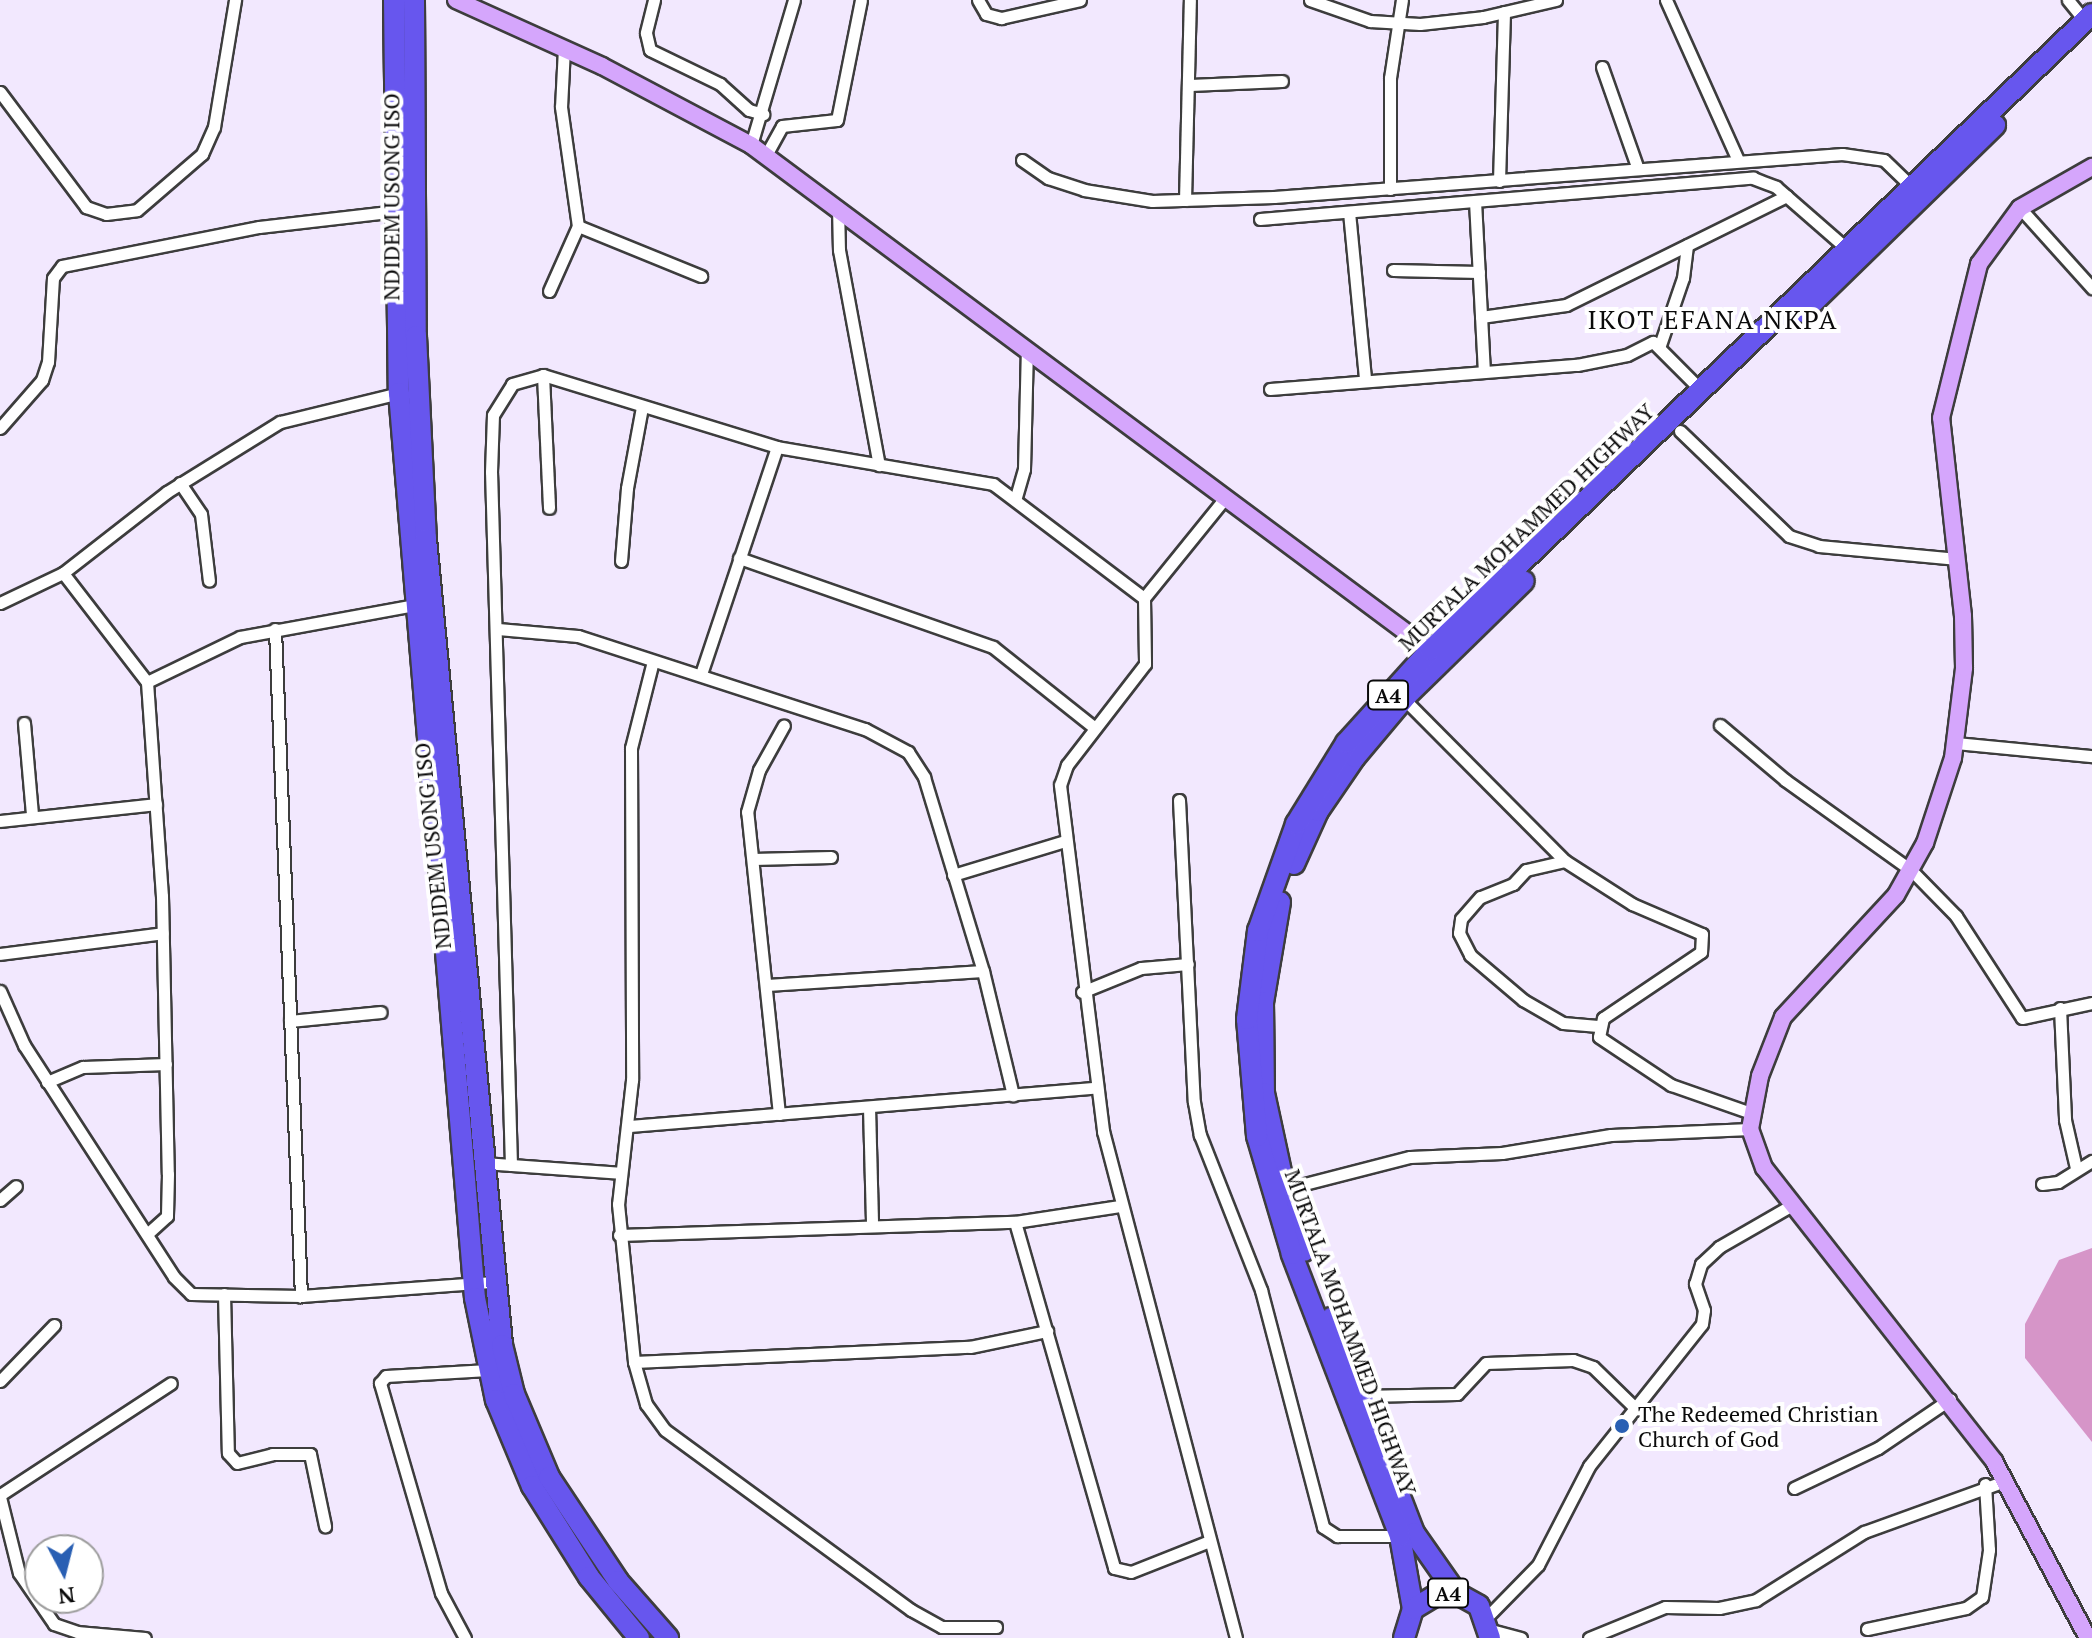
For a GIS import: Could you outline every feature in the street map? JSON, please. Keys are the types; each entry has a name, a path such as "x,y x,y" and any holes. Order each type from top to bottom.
{"highway":[{"name":"NDIDEM USONG ISO","path":"394,0 399,393 414,605 475,1162"},
{"name":"NDIDEM USONG ISO","path":"414,0 416,336 426,539 484,1283 492,1347 488,1370 509,1438 532,1486 589,1577 639,1638"},
{"name":"MURTALA MOHAMMED HIGHWAY","path":"1413,1609 1400,1536 1271,1195 1257,1136 1247,1019 1258,931 1296,824 1346,743 1430,650 1702,391 1911,186 2090,22"},
{"name":"MURTALA MOHAMMED HIGHWAY","path":"1456,1593 1414,1533 1285,1189 1268,1115 1262,1050 1263,1002 1279,908 1318,811 1355,757 1404,699 1680,431 2090,22"},
{"name":"NDIDEM USONG ISO","path":"492,1347 549,1477 618,1581 668,1638"},
{"path":"589,1577 618,1581"},
{"name":"A4","path":"1402,1636 1413,1609 1432,1596 1456,1593 1479,1606 1489,1629"}],"street":[{"path":"0,92 86,207 106,214 137,210 202,154 214,127 235,0"},
{"path":"456,0 564,48 766,155 1430,650"},
{"path":"654,0 646,33 650,50 720,84 749,110 763,114"},
{"path":"751,145 763,114 794,0"},
{"path":"766,155 782,126 837,120 861,0"},
{"path":"978,0 986,14 1001,18 1080,0"},
{"path":"1185,200 1183,138 1190,85 1190,0"},
{"path":"1310,0 1354,18 1397,23 1504,12 1556,0"},
{"path":"1390,189 1390,78 1402,0"},
{"path":"1666,0 1738,160"},
{"path":"2068,0 2090,22"},
{"path":"1499,181 1504,12"},
{"path":"549,291 578,226 561,107 564,48"},
{"path":"1602,67 1638,169"},
{"path":"1190,85 1282,81"},
{"path":"1022,160 1048,178 1084,190 1185,200 1390,189 1738,160 1873,155 1911,186"},
{"path":"2088,1638 2005,1481 1950,1399 1764,1168 1751,1121 1771,1043 1791,1005 1881,915 1912,871 1939,807 1956,743 1964,668 1957,559 1942,438 1945,394 1979,264 2020,208 2092,167"},
{"path":"1260,219 1753,178 1787,196 1847,249"},
{"path":"1481,317 1566,305 1787,196"},
{"path":"1475,201 1484,372"},
{"path":"838,206 839,250 879,465"},
{"path":"2020,208 2092,288"},
{"path":"0,428 42,380 48,362 53,278 62,266 259,227 397,211"},
{"path":"1349,212 1365,378"},
{"path":"578,226 701,276"},
{"path":"1660,345 1683,278 1687,245"},
{"path":"1393,270 1479,272"},
{"path":"1270,389 1365,378 1577,365 1619,357 1649,343 1660,345 1702,391"},
{"path":"1016,497 1024,469 1027,349"},
{"path":"511,1165 500,908 493,415 512,384 543,375 777,447 979,479 1016,497 1144,598"},
{"path":"543,375 549,508"},
{"path":"0,603 63,573 180,483 280,422 399,393"},
{"path":"621,561 627,488 642,407"},
{"path":"1680,431 1789,536 1819,546 1957,559"},
{"path":"701,674 777,447"},
{"path":"180,483 201,514 209,581"},
{"path":"1225,498 1144,598 1145,664 1061,775 1065,841 1096,1088 1120,1206 1207,1542 1236,1638"},
{"path":"739,558 993,647 1095,728"},
{"path":"63,573 147,682 163,933 168,1209 162,1222 147,1234"},
{"path":"147,682 215,646 275,629 414,605"},
{"path":"275,629 301,1296"},
{"path":"498,629 564,633 701,674 865,729 908,752 924,777 983,971 1013,1095"},
{"path":"653,661 631,748 629,1126 621,1173 619,1235 634,1362 646,1404 665,1430 846,1568 942,1627 996,1627"},
{"path":"1404,699 1565,861 1595,884 1696,930 1704,940 1701,952 1598,1026 1563,1023 1523,1000 1480,966 1459,933 1461,919 1480,897 1513,884 1526,870 1565,861"},
{"path":"24,723 32,815"},
{"path":"779,1114 749,796 784,725"},
{"path":"1720,725 1785,780 1912,871 1956,916 2022,1018 2034,1019 2060,1008 2092,1003"},
{"path":"1956,743 2092,756"},
{"path":"1179,800 1196,1121 1261,1290 1323,1527 1337,1536 1400,1536"},
{"path":"0,821 32,815 156,804"},
{"path":"953,875 1065,841"},
{"path":"753,859 831,857"},
{"path":"0,954 163,933"},
{"path":"1082,992 1141,968 1188,964"},
{"path":"767,985 983,971"},
{"path":"0,991 47,1082 183,1289 201,1296 301,1296 484,1283"},
{"path":"2060,1008 2065,1120 2076,1168"},
{"path":"290,1021 381,1012"},
{"path":"1598,1026 1599,1037 1614,1051 1671,1085 1751,1121"},
{"path":"47,1082 83,1067 166,1064"},
{"path":"629,1126 1096,1088"},
{"path":"869,1107 872,1224"},
{"path":"1285,1189 1410,1157 1502,1153 1611,1135 1751,1121"},
{"path":"2042,1184 2058,1182 2076,1168 2092,1161"},
{"path":"475,1162 621,1173"},
{"path":"0,1200 16,1186"},
{"path":"1521,1638 1489,1629 1544,1557 1585,1474 1634,1407 1702,1324 1704,1310 1695,1284 1701,1264 1719,1247 1792,1205"},
{"path":"619,1235 872,1224 1015,1222 1120,1206"},
{"path":"1015,1222 1114,1568 1131,1572 1207,1542"},
{"path":"224,1294 228,1453 237,1463 272,1454 310,1454 325,1526"},
{"path":"0,1381 54,1325"},
{"path":"634,1362 970,1347 1047,1331"},
{"path":"1362,1396 1457,1394 1489,1362 1573,1360 1593,1367 1634,1407"},
{"path":"465,1638 441,1593 380,1383 386,1376 488,1370"},
{"path":"145,1638 77,1632 54,1624 19,1573 4,1530 0,1496 171,1383"},
{"path":"1794,1488 1878,1448 1950,1399"},
{"path":"1589,1638 1607,1636 1665,1607 1719,1608 1756,1600 1852,1538 1985,1484 2005,1481"},
{"path":"1867,1629 1966,1608 1982,1597 1989,1550 1985,1484"}],"shaded area":[{"path":"2092,1248 2092,1442 2025,1358 2025,1324 2059,1260"}],"place":[{"name":"The Redeemed Christian Church of God","path":"1622,1426"}],"district":[{"name":"IKOT EFANA NKPA","path":"1713,320"}]}
